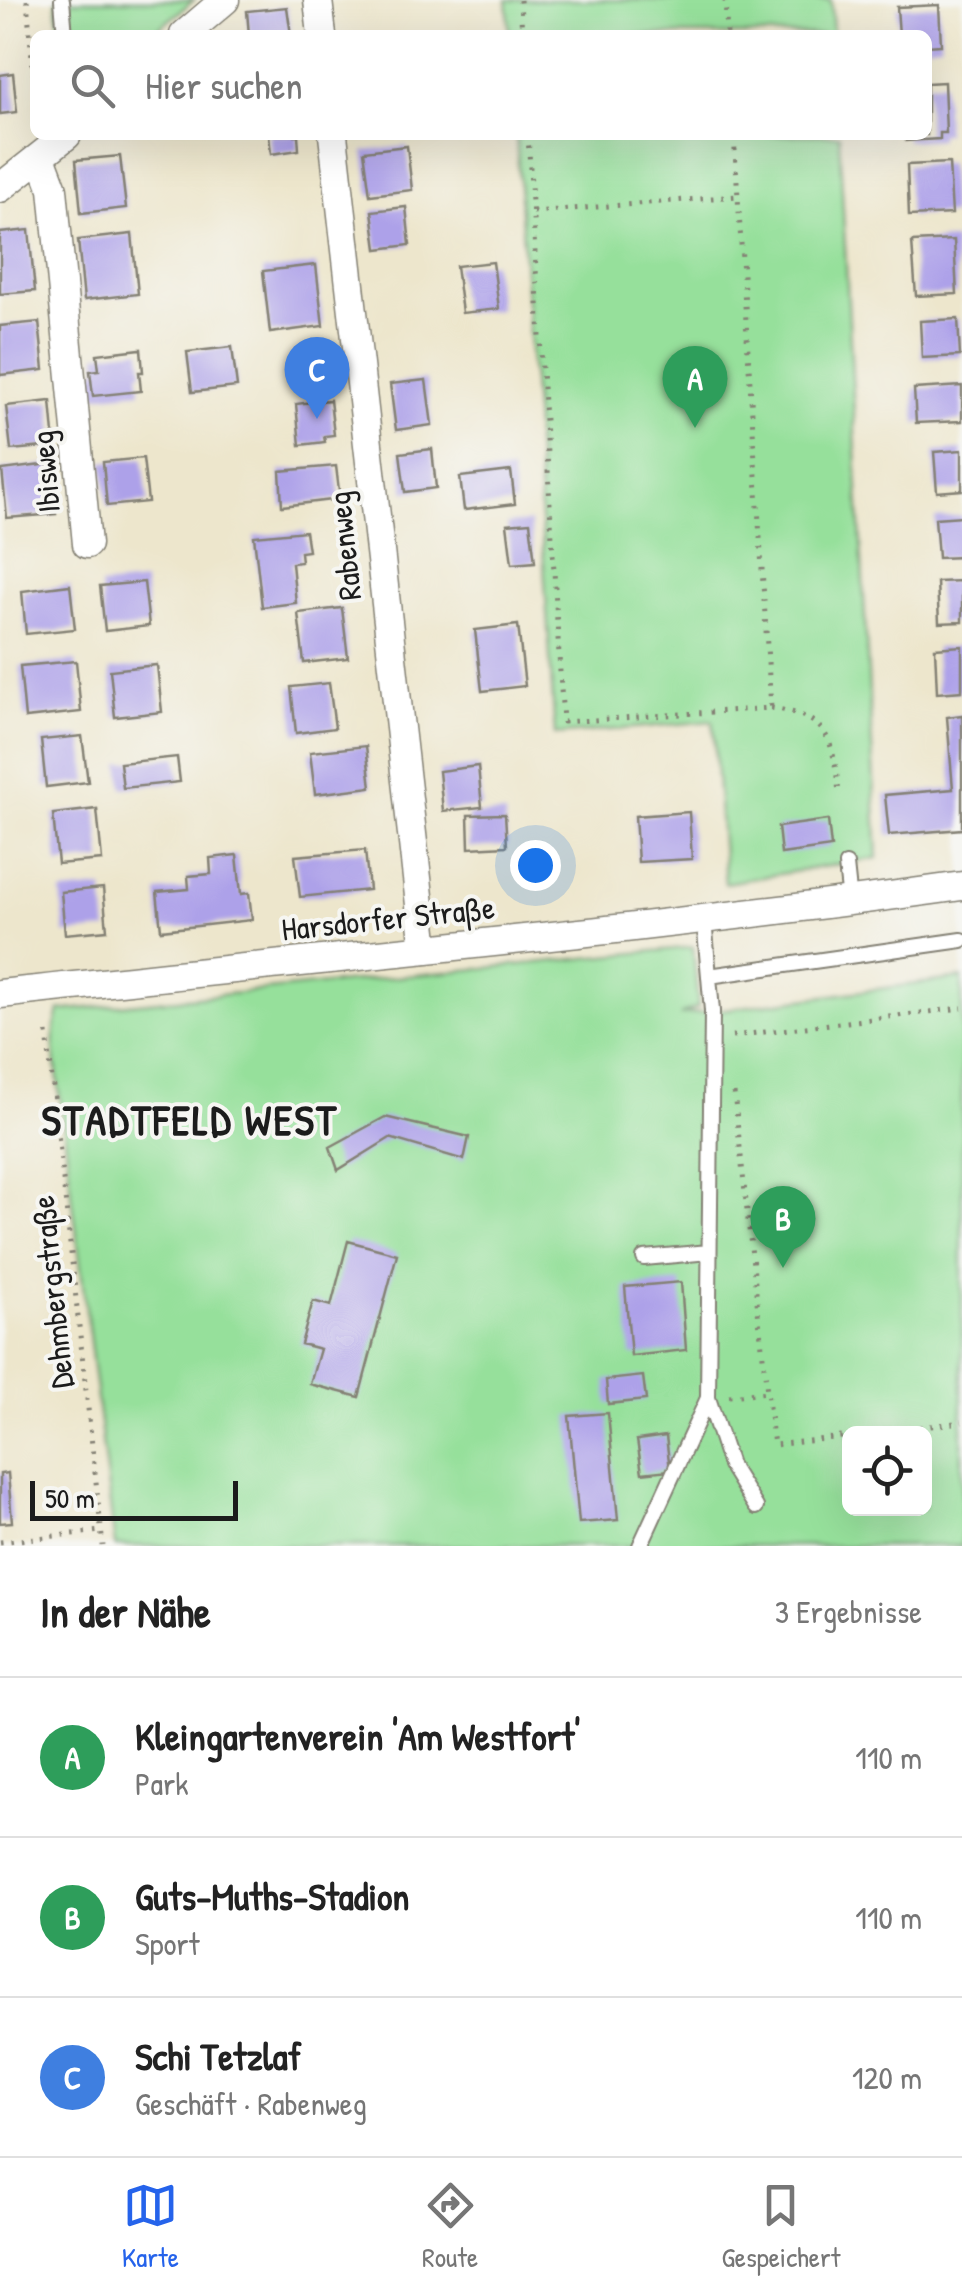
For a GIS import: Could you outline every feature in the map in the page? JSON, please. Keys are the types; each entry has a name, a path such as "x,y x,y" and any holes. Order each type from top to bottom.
{"street":[{"path":"190,30 225,0"},
{"path":"318,0 321,30"},
{"path":"0,188 61,140"},
{"name":"Rabenweg","path":"334,140 425,949"},
{"name":"Ibisweg","path":"41,157 53,189 87,544"},
{"name":"Harsdorfer Straße","path":"0,994 850,902 962,886"}],"lane":[{"path":"62,0 65,30"},
{"path":"846,865 850,902"},
{"path":"704,918 712,1012 708,1398 730,1464 756,1507"},
{"path":"709,976 962,940"},
{"path":"644,1258 709,1252"},
{"path":"640,1546 708,1398"}],"path":[{"path":"26,0 30,41"},
{"path":"520,0 522,30"},
{"path":"725,0 728,30"},
{"path":"528,140 563,722 771,708 798,712 820,726 833,748 838,792"},
{"path":"734,140 771,708"},
{"path":"532,212 738,196"},
{"path":"728,1036 962,1008"},
{"name":"Dehmbergstraße","path":"46,1033 102,1546"},
{"path":"732,1076 774,1445 842,1437"},
{"path":"708,1398 767,1392"},
{"path":"931,1426 962,1422"},
{"path":"0,1542 102,1531"}],"green space":[{"path":"56,0 194,0 157,30 59,30"},
{"path":"507,0 831,0 833,30 510,30"},
{"path":"516,140 839,140 878,858 725,883 713,721 555,735"},
{"path":"693,947 698,1007 680,1015 962,978 962,1546 115,1546 54,1049 59,1011"}],"building":[{"path":"939,5 941,45 932,46 932,30 899,30 897,7"},
{"path":"287,7 290,30 249,30 247,11"},
{"path":"13,73 17,112 0,114 0,75"},
{"path":"944,82 946,133 940,133 940,139 932,139 932,83"},
{"path":"270,140 298,140 299,150 271,154"},
{"path":"407,146 412,190 370,195 364,151"},
{"path":"120,156 126,208 81,213 76,160"},
{"path":"949,163 952,214 909,216 907,165"},
{"path":"406,207 410,245 377,249 372,211"},
{"path":"29,230 35,291 0,294 0,233"},
{"path":"132,234 138,294 84,300 78,240"},
{"path":"954,240 957,294 916,296 912,242"},
{"path":"493,262 499,309 462,313 456,266"},
{"path":"316,265 323,326 270,333 263,271"},
{"path":"958,319 960,356 922,358 920,321"},
{"path":"39,322 44,370 0,375 0,326"},
{"path":"232,347 237,387 192,392 187,352"},
{"path":"141,349 141,391 93,396 90,371 99,370 97,354"},
{"path":"426,380 432,425 396,430 390,384"},
{"path":"962,386 962,421 916,423 914,389"},
{"path":"330,400 334,435 324,436 325,442 300,445 296,404"},
{"path":"51,401 55,446 11,450 6,406"},
{"path":"432,449 436,488 405,492 400,453"},
{"path":"962,450 962,490 937,492 934,452"},
{"path":"143,458 148,502 107,506 103,462"},
{"path":"50,464 56,514 7,518 2,470"},
{"path":"336,466 340,499 282,506 280,471"},
{"path":"511,471 515,504 464,510 460,477"},
{"path":"962,516 962,557 938,558 935,518"},
{"path":"530,522 535,562 512,564 507,524"},
{"path":"305,531 308,551 300,552 301,562 292,563 296,603 262,607 254,536"},
{"path":"962,581 962,622 939,623 937,582"},
{"path":"144,582 149,626 105,631 100,586"},
{"path":"70,585 75,629 26,634 22,591"},
{"path":"342,608 348,658 304,663 298,613"},
{"path":"518,625 525,686 482,691 475,630"},
{"path":"962,646 962,691 937,693 935,648"},
{"path":"76,661 81,712 25,718 20,666"},
{"path":"157,665 162,712 115,717 110,670"},
{"path":"329,683 335,728 296,733 291,687"},
{"path":"962,715 962,829 889,835 885,795 953,789 947,717"},
{"path":"82,736 88,782 46,787 41,740"},
{"path":"366,746 371,787 315,794 310,752"},
{"path":"177,757 180,782 123,788 120,763"},
{"path":"478,766 482,807 443,811 439,771"},
{"path":"97,809 102,860 58,864 53,814"},
{"path":"689,812 692,859 638,862 635,816"},
{"path":"505,814 507,846 469,848 468,815"},
{"path":"828,820 831,847 781,854 778,827"},
{"path":"365,850 369,890 300,897 295,856"},
{"path":"237,855 241,894 249,893 252,920 161,930 157,892 189,889 188,876 211,874 210,858"},
{"path":"103,888 107,930 65,934 61,892"},
{"path":"385,1117 469,1137 464,1160 390,1138 338,1170 330,1147"},
{"path":"348,1241 397,1254 359,1397 310,1384 320,1349 301,1344 313,1301 331,1306"},
{"path":"681,1282 686,1350 631,1356 625,1287"},
{"path":"643,1376 646,1400 608,1404 606,1380"},
{"path":"608,1413 618,1520 579,1523 569,1416"},
{"path":"666,1436 670,1470 642,1473 637,1440"},
{"path":"8,1473 12,1522 0,1523 0,1474"}],"place":[{"name":"Schi Tetzlaf","path":"317,419"},
{"name":"Kleingartenverein 'Am Westfort'","path":"695,428"},
{"name":"Guts-Muths-Stadion","path":"783,1268"}],"district":[{"name":"STADTFELD WEST","path":"190,1119"}]}
